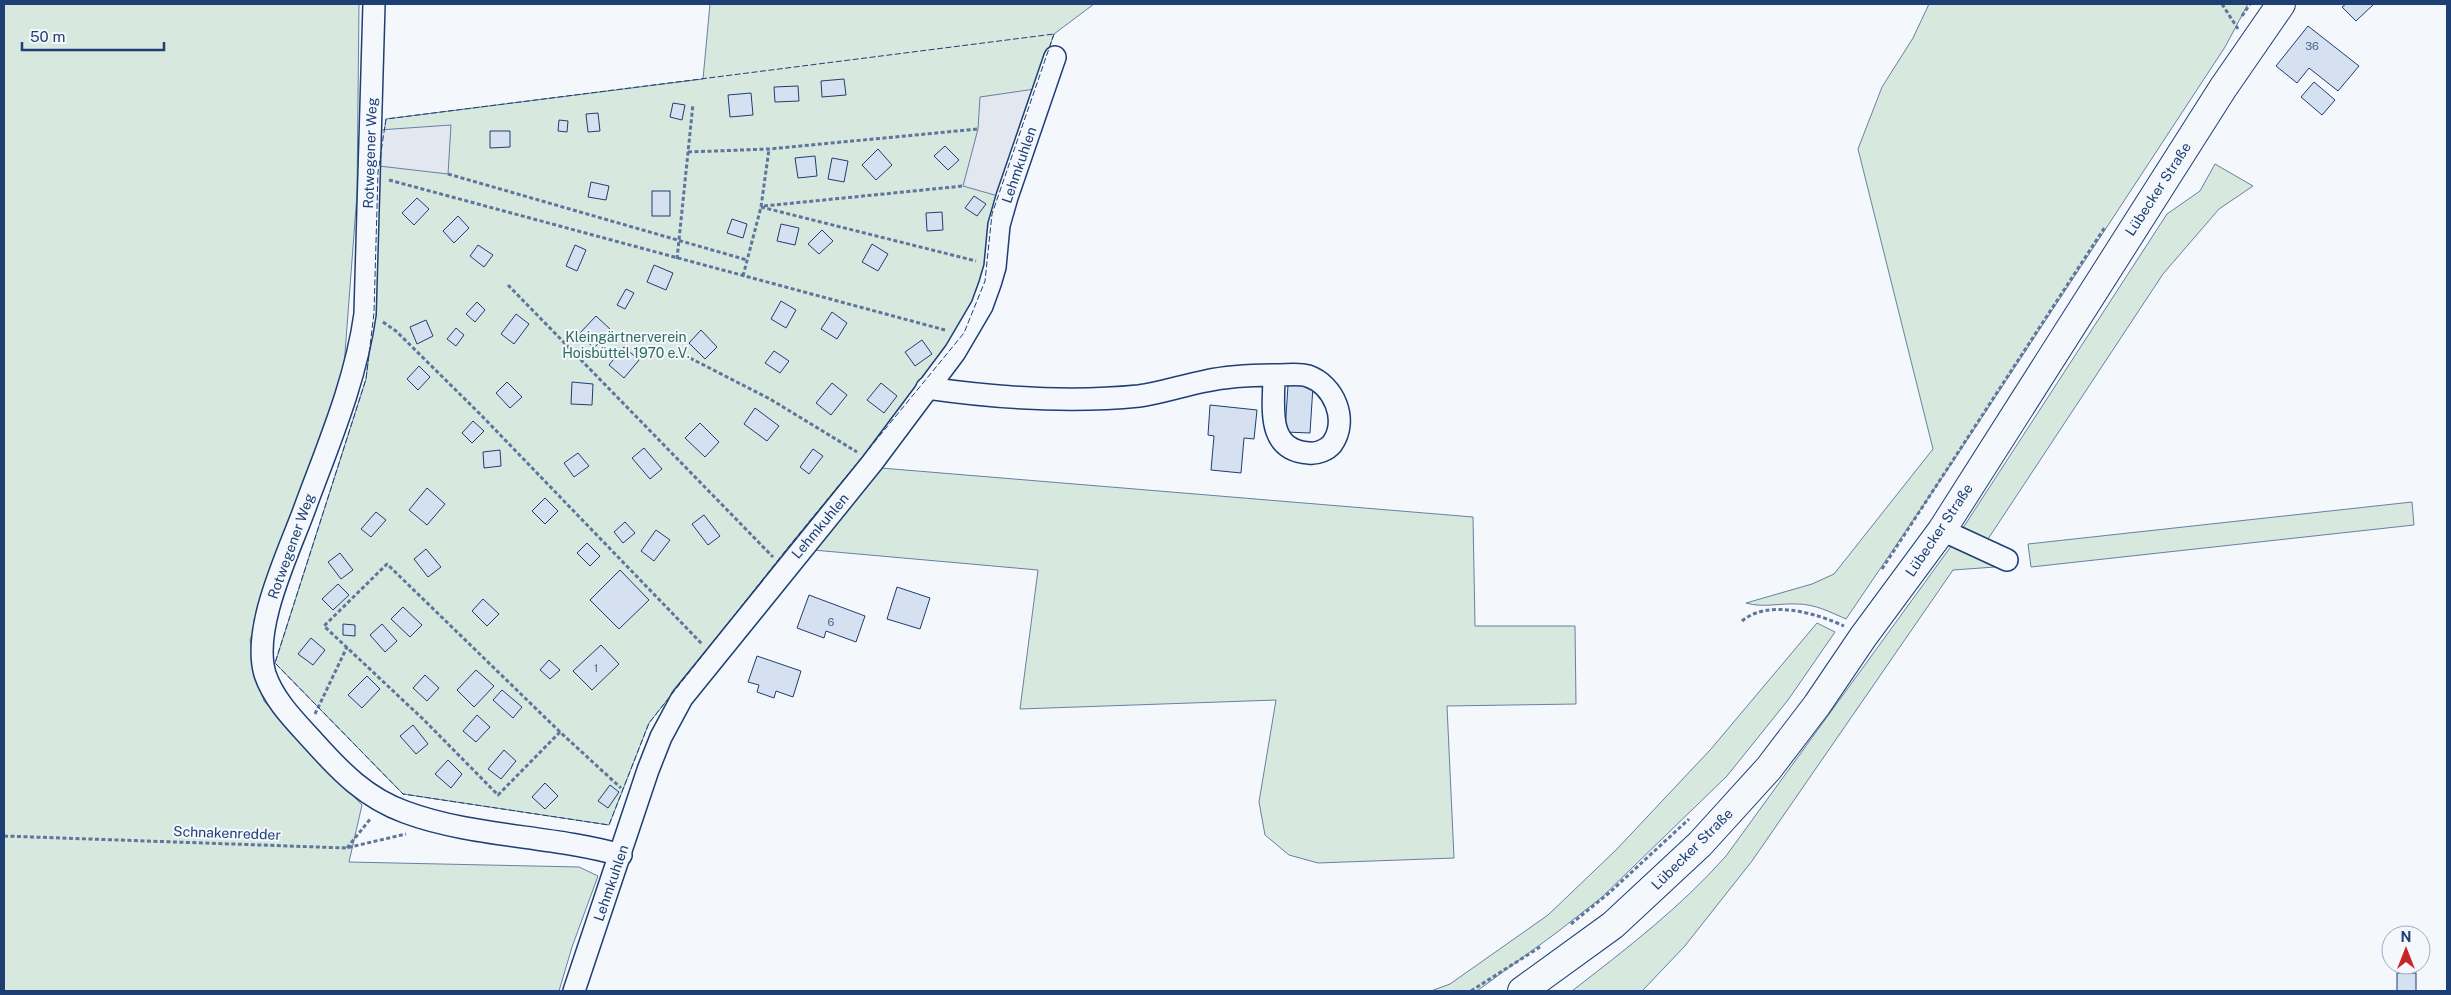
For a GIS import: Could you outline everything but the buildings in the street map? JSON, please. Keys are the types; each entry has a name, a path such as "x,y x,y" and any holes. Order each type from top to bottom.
{"main road":[{"name":"Lübecker Straße","path":"1522,991 1613,925 1700,844 1769,768 1817,704 1850,629 1942,530 2062,339 2244,35 2281,4"}],"street":[{"name":"Rotwegener Weg","path":"374,4 374,148 369,177 365,314 361,344 264,624 263,657 265,674 279,702 343,774 382,803 447,824 572,843 620,855"},
{"name":"Lehmkuhlen","path":"574,991 661,738 673,712 784,568 872,463 965,335 982,306 994,267 999,225 1007,197 1055,57"},
{"path":"927,388 965,393 1070,400 1142,395 1208,380 1246,375 1274,375"},
{"path":"1942,530 2007,560"}],"path":[{"path":"2222,4 2244,35"},
{"path":"2244,35 2250,4"},
{"path":"677,259 693,104"},
{"path":"688,152 769,149 978,129"},
{"path":"743,276 761,207 769,149"},
{"path":"448,174 747,260"},
{"path":"369,177 388,180 965,335"},
{"path":"761,207 962,186"},
{"path":"761,207 994,267"},
{"path":"1877,577 2108,222"},
{"path":"508,285 784,568"},
{"path":"365,314 381,320 396,331 481,415 715,657"},
{"path":"690,358 770,399 824,431 872,463"},
{"path":"560,732 498,795 324,626 387,564 560,732 638,803"},
{"path":"1742,621 1751,613 1762,611 1801,611 1813,613 1850,629"},
{"path":"306,733 347,647"},
{"path":"346,848 382,803"},
{"path":"1566,929 1609,893 1696,812"},
{"name":"Schnakenredder","path":"4,836 346,848 410,833"},
{"path":"1471,991 1543,945"}],"green space":[{"path":"4,4 359,4 357,194 343,380 250,640 264,701 362,805 349,862 579,867 598,876 572,947 559,991 4,991"},
{"name":"Kleingärtnerverein Hoisbüttel 1970 e.V.","path":"710,4 1094,4 1054,34 992,214 985,281 964,333 790,545 649,723 609,825 403,794 275,663 366,379 374,313 378,172 386,119 703,79"},
{"path":"1929,4 2248,4 2225,47 1952,463 1846,619 1804,604 1759,605 1746,603 1812,584 1834,574 1933,449 1858,149 1882,87 1913,38"},
{"path":"2215,164 2253,186 2219,209 2163,274 1986,542 1961,531 2167,214 2200,191"},
{"path":"881,468 1473,517 1475,626 1575,626 1576,704 1447,706 1454,858 1318,863 1289,855 1265,835 1259,802 1276,700 1020,709 1038,570 813,550"},
{"path":"2412,502 2414,525 2031,567 2028,544"},
{"path":"1952,545 1987,559 1995,567 1953,570 1752,861 1684,947 1642,991 1572,991 1632,944 1671,910 1726,856"},
{"path":"1817,623 1835,632 1788,700 1727,776 1601,898 1477,991 1431,991 1450,984 1548,915 1616,850 1711,749"}],"shaded area":[{"path":"1035,89 998,196 963,186 978,129 980,97"},
{"path":"451,125 448,174 379,166 379,130"}],"fence":[{"path":"1054,34 992,214 985,281 964,333 790,545 649,723 609,825 403,794 275,663 366,379 374,313 378,172 386,119 1054,34"}]}
